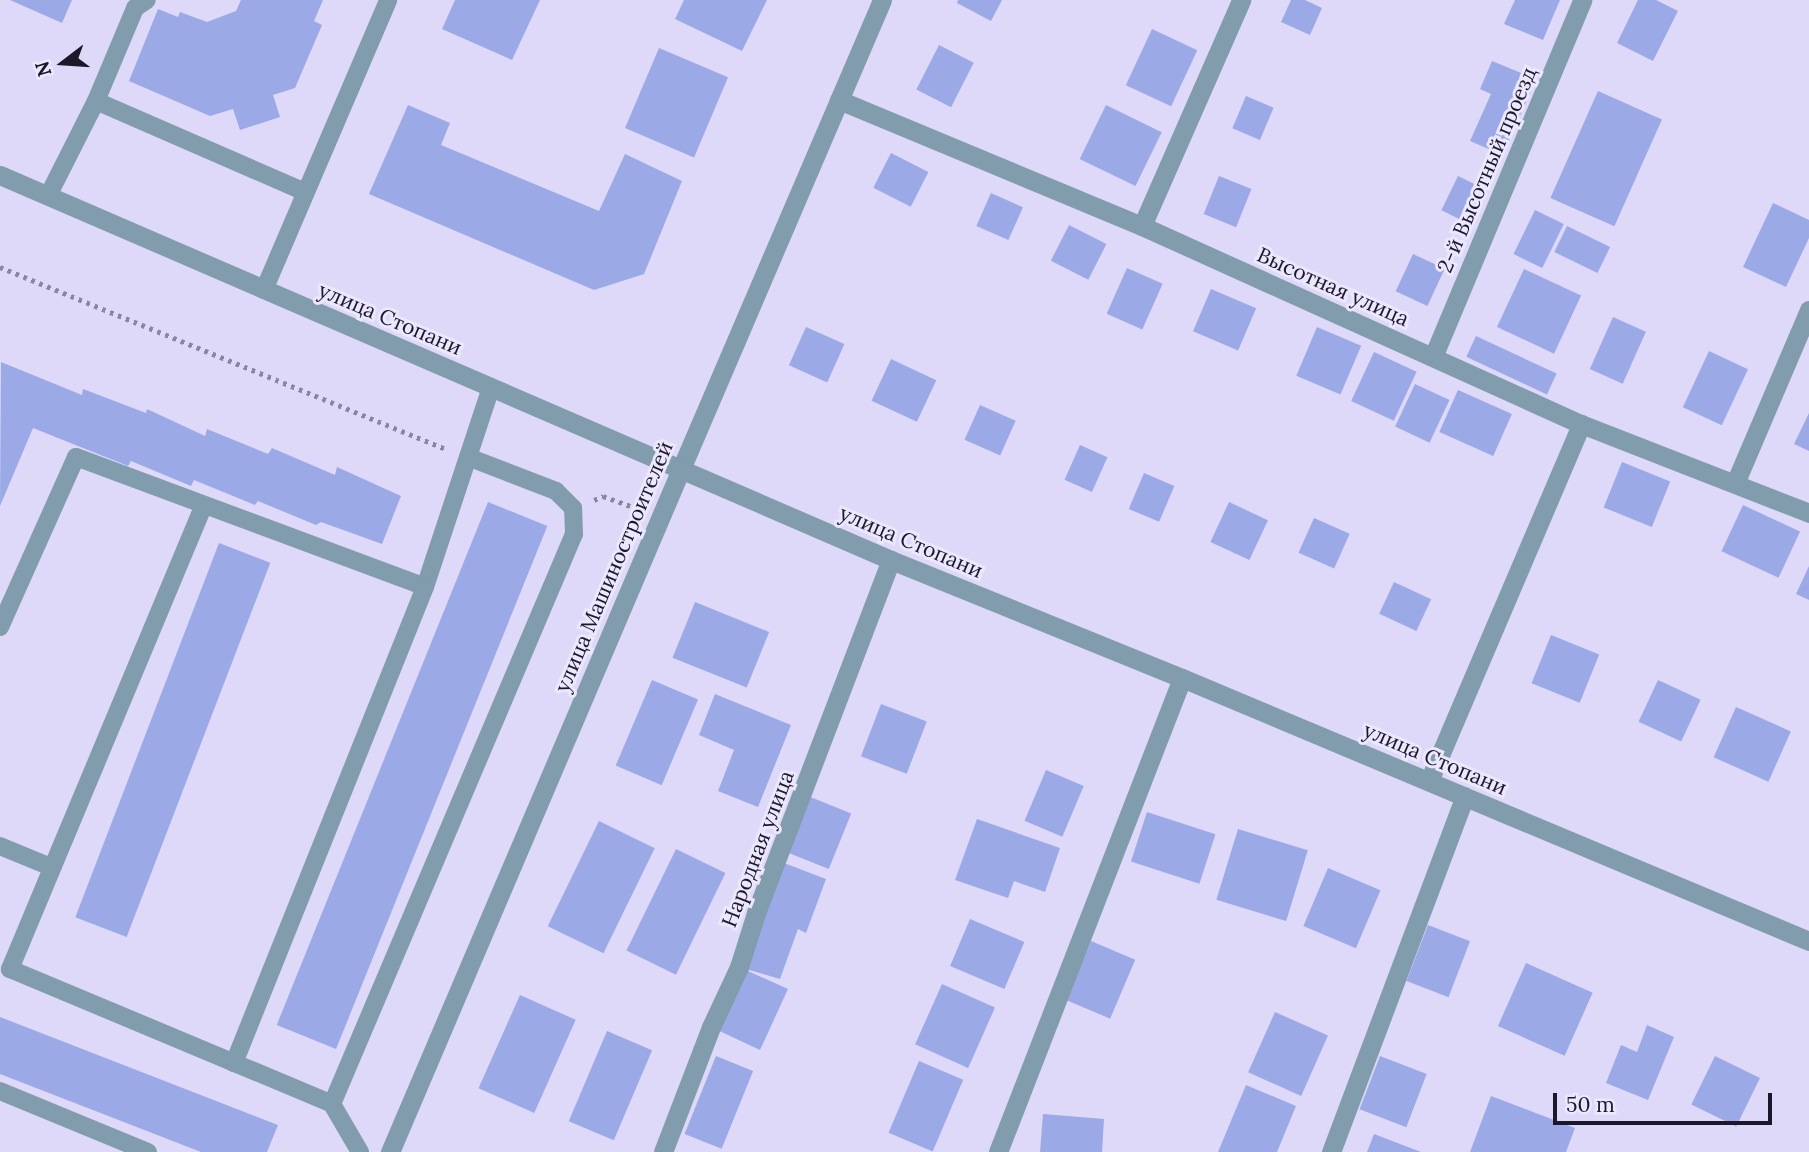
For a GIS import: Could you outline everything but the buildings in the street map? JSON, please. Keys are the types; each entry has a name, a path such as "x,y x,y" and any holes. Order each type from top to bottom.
{"street":[{"name":"улица Машиностроителей","path":"390,1152 882,0"},
{"path":"1142,226 1241,0"},
{"name":"2-й Высотный проезд","path":"1433,357 1582,0"},
{"name":"Высотная улица","path":"839,100 1142,226 1581,424 1736,481 1809,513"},
{"name":"улица Стопани","path":"0,174 891,560 1182,678 1809,941"},
{"path":"1736,481 1809,310"},
{"path":"1429,781 1581,424"},
{"name":"Народная улица","path":"663,1152 711,1027 739,967 756,914 891,560"},
{"path":"998,1152 1182,678"},
{"path":"1331,1152 1465,796"}],"lane":[{"path":"48,196 96,101 135,8 147,0"},
{"path":"264,290 388,0"},
{"path":"96,101 305,192"},
{"path":"234,1063 425,587 491,388"},
{"path":"0,627 76,457 203,507 425,587"},
{"path":"332,1104 574,534 573,508 556,491 468,457"},
{"path":"203,507 10,969 332,1104 360,1152"},
{"path":"0,846 51,867"},
{"path":"0,1091 148,1152"}],"path":[{"path":"0,267 468,457"},
{"path":"573,508 603,496 646,512"}]}
